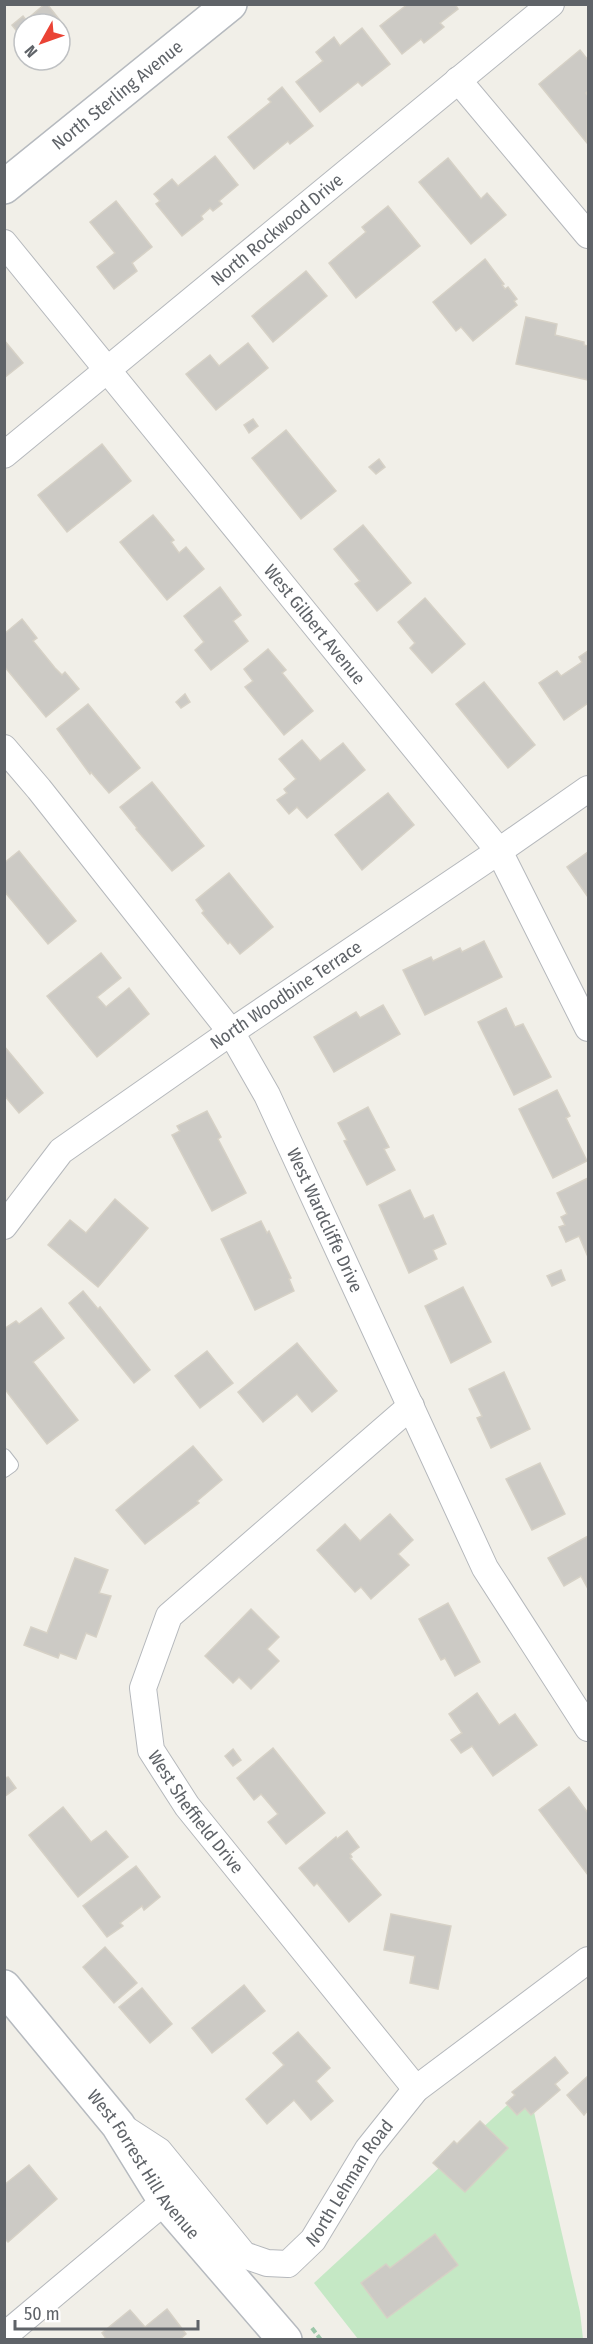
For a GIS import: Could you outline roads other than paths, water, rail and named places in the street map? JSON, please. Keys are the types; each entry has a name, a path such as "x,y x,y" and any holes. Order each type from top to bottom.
{"street":[{"name":"North Sterling Avenue","path":"4,187 230,4"},
{"name":"North Rockwood Drive","path":"4,455 109,371 551,4"},
{"path":"458,80 588,235"},
{"name":"West Gilbert Avenue","path":"4,243 499,852 588,1028"},
{"name":"West Wardcliffe Drive","path":"4,748 231,1032 267,1095 485,1568 588,1728"},
{"name":"North Woodbine Terrace","path":"4,1226 61,1151 231,1032 499,852 588,789"},
{"name":"West Sheffield Drive","path":"411,1406 169,1616 143,1688 151,1749 187,1806 416,2089"},
{"name":"North Lehman Road","path":"118,2125 159,2151 244,2255 267,2263 288,2264 312,2240 368,2149 416,2089 588,1960"},
{"name":"West Forrest Hill Avenue","path":"4,1987 118,2125 165,2200 285,2340"},
{"path":"4,2336 165,2200"}],"lane":[{"path":"4,1456 11,1465 4,1470"}]}
